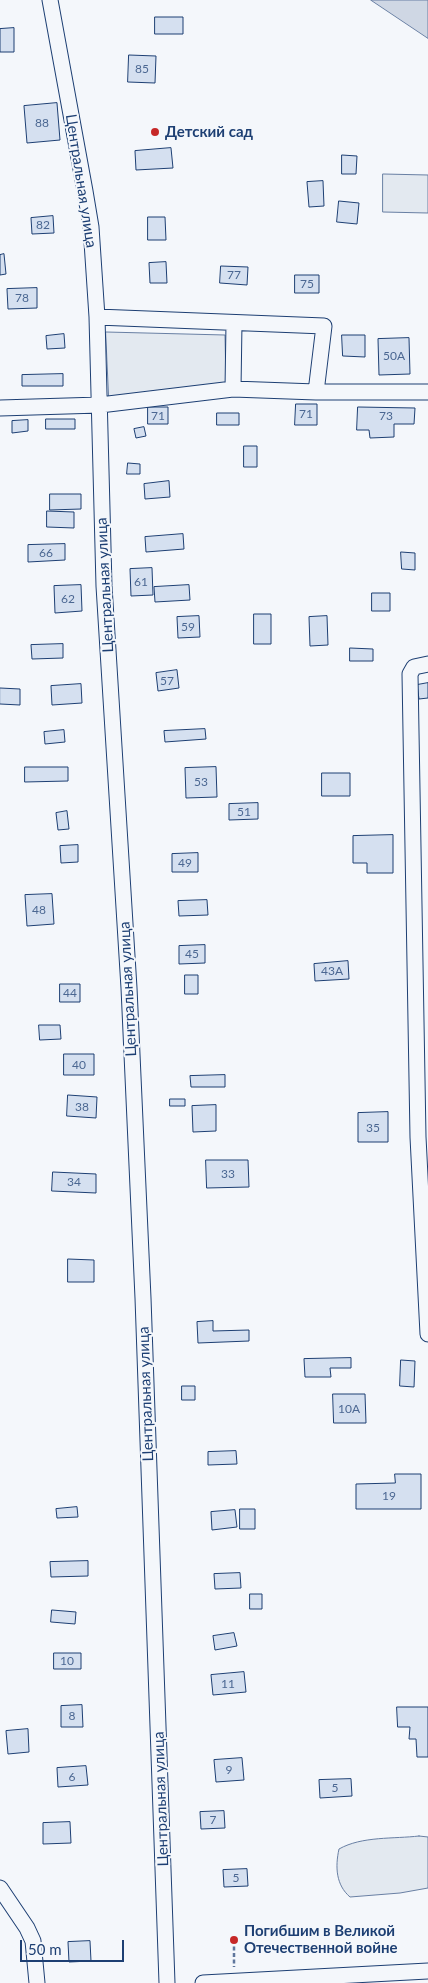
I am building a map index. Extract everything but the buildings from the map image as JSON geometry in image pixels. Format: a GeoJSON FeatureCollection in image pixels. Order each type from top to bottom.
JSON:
{"type":"FeatureCollection","features":[{"type":"Feature","properties":{"kind":"street","name":"Центральная улица"},"geometry":{"type":"LineString","coordinates":[[50,0],[91,227],[97,317],[104,586],[129,988],[142,1278],[167,1983]]}},
{"type":"Feature","properties":{"kind":"street"},"geometry":{"type":"LineString","coordinates":[[97,317],[324,326],[316,392]]}},
{"type":"Feature","properties":{"kind":"street"},"geometry":{"type":"LineString","coordinates":[[233,389],[234,323]]}},
{"type":"Feature","properties":{"kind":"street"},"geometry":{"type":"LineString","coordinates":[[0,408],[100,405],[233,389],[316,392],[428,392]]}},
{"type":"Feature","properties":{"kind":"street"},"geometry":{"type":"LineString","coordinates":[[428,664],[414,667],[410,674],[418,1137],[428,1334]]}},
{"type":"Feature","properties":{"kind":"street"},"geometry":{"type":"LineString","coordinates":[[0,1888],[27,1928],[33,1941],[37,1983]]}},
{"type":"Feature","properties":{"kind":"street"},"geometry":{"type":"LineString","coordinates":[[203,1983],[428,1971]]}},
{"type":"Feature","properties":{"kind":"path"},"geometry":{"type":"LineString","coordinates":[[234,1940],[234,1970]]}},
{"type":"Feature","properties":{"kind":"shaded area"},"geometry":{"type":"Polygon","coordinates":[[[371,0],[428,0],[428,38],[371,0]]]}},
{"type":"Feature","properties":{"kind":"shaded area"},"geometry":{"type":"Polygon","coordinates":[[[383,174],[428,175],[428,213],[383,212],[383,174]]]}},
{"type":"Feature","properties":{"kind":"shaded area"},"geometry":{"type":"Polygon","coordinates":[[[106,332],[225,335],[226,384],[109,397],[106,332]]]}},
{"type":"Feature","properties":{"kind":"shaded area"},"geometry":{"type":"Polygon","coordinates":[[[428,1837],[428,1888],[400,1893],[350,1897],[345,1892],[339,1881],[337,1869],[339,1849],[368,1840],[428,1837]]]}},
{"type":"Feature","properties":{"kind":"place","name":"Детский сад"},"geometry":{"type":"Point","coordinates":[155,132]}},
{"type":"Feature","properties":{"kind":"place","name":"Погибшим в Великой Отечественной войне"},"geometry":{"type":"Point","coordinates":[234,1940]}}]}
